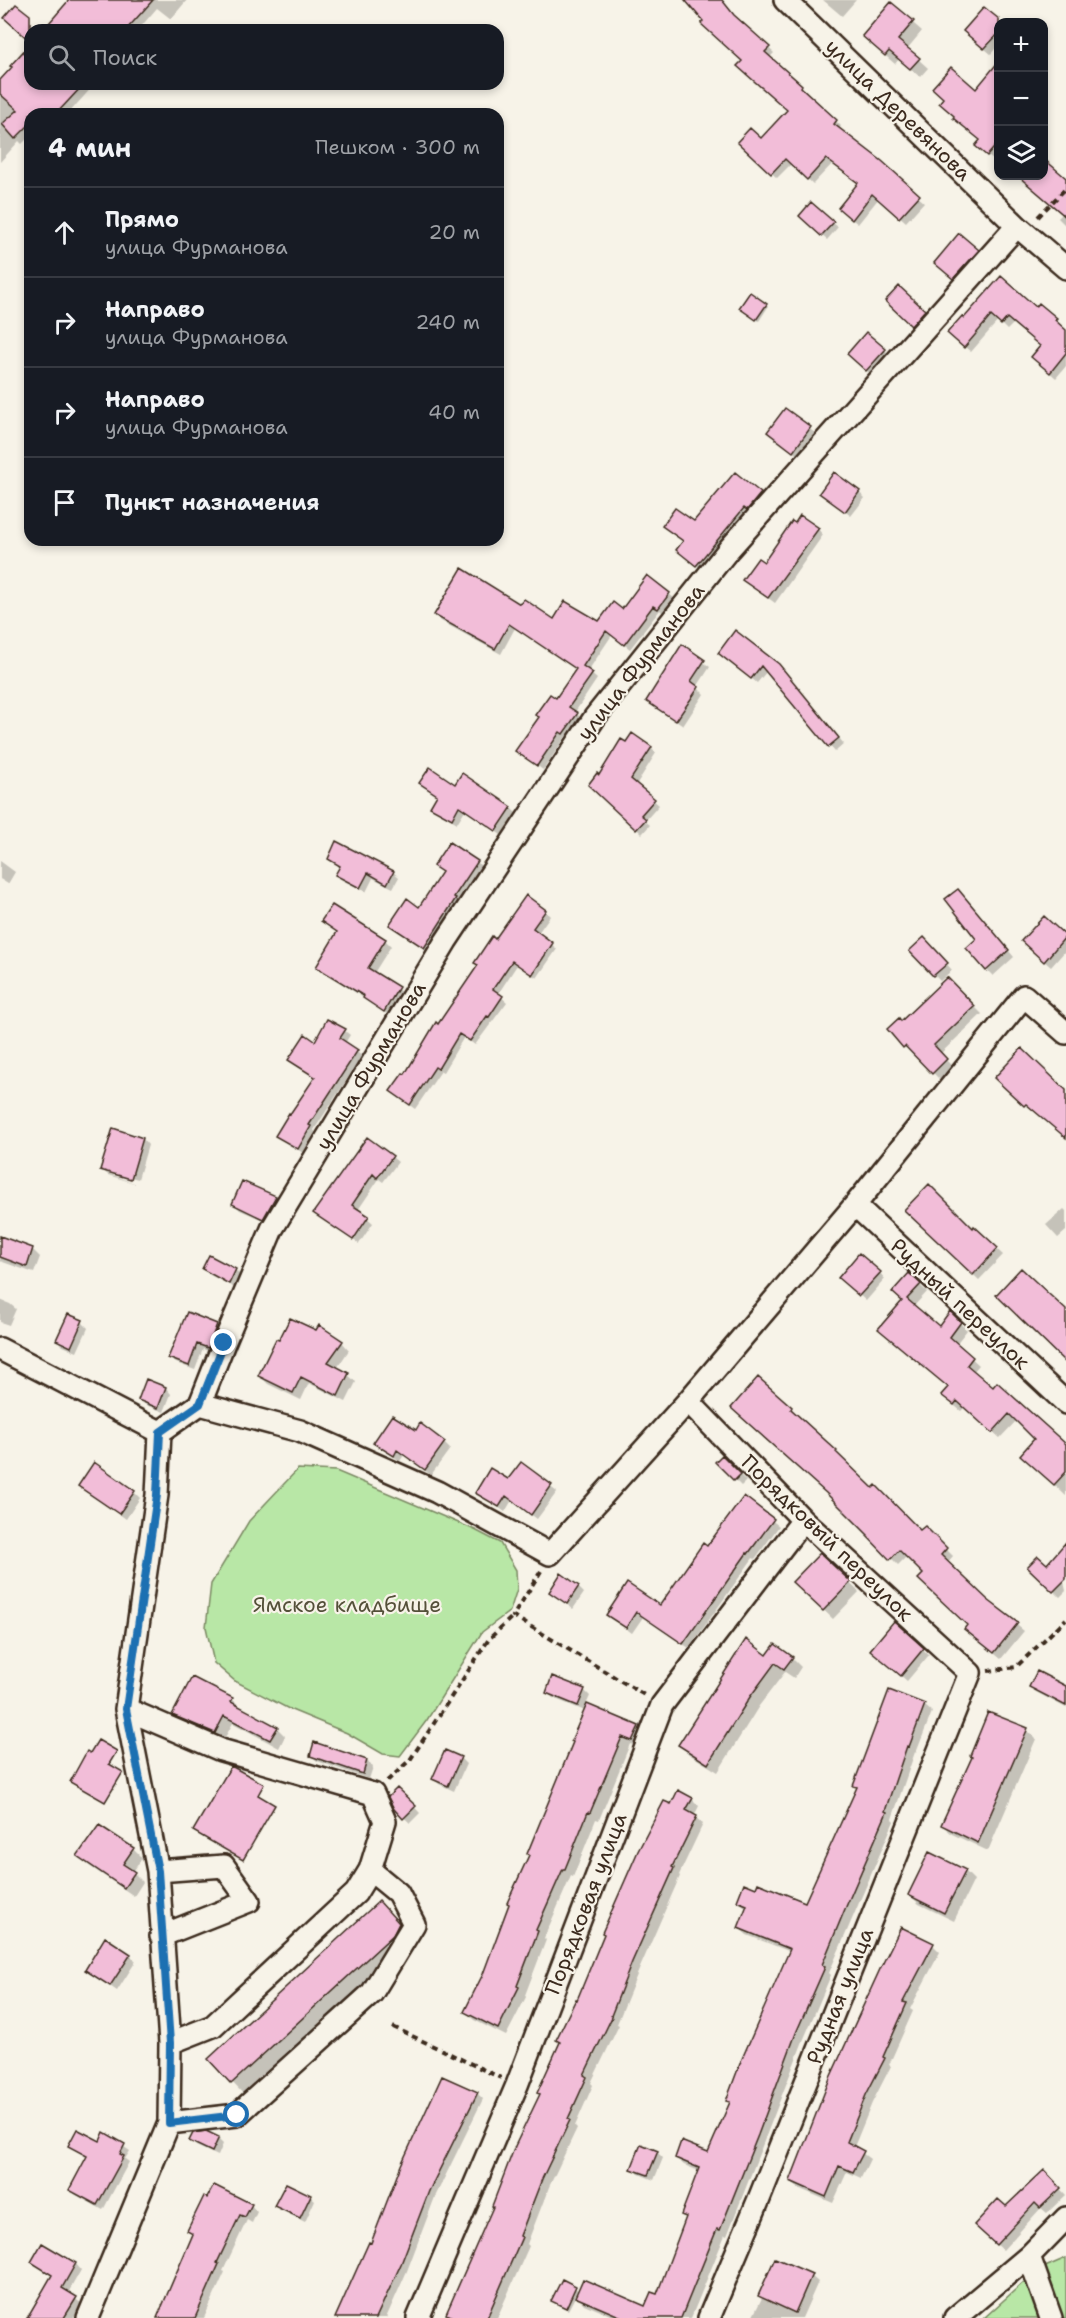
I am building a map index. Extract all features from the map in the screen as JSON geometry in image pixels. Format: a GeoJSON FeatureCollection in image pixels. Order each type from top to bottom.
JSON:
{"type":"FeatureCollection","features":[{"type":"Feature","properties":{"kind":"street","name":"улица Деревянова"},"geometry":{"type":"LineString","coordinates":[[784,0],[1017,225],[1066,268]]}},
{"type":"Feature","properties":{"kind":"street","name":"улица Фурманова"},"geometry":{"type":"LineString","coordinates":[[200,1404],[272,1229],[446,942],[596,717],[729,549],[1017,225]]}},
{"type":"Feature","properties":{"kind":"street"},"geometry":{"type":"LineString","coordinates":[[160,1432],[200,1404],[300,1431],[437,1492],[550,1554],[688,1401],[855,1205],[1024,996],[1066,1034]]}},
{"type":"Feature","properties":{"kind":"street","name":"Рудный переулок"},"geometry":{"type":"LineString","coordinates":[[855,1205],[1066,1403]]}},
{"type":"Feature","properties":{"kind":"street"},"geometry":{"type":"LineString","coordinates":[[0,1349],[160,1432]]}},
{"type":"Feature","properties":{"kind":"street","name":"Порядковый переулок"},"geometry":{"type":"LineString","coordinates":[[688,1401],[803,1520],[970,1672]]}},
{"type":"Feature","properties":{"kind":"street"},"geometry":{"type":"LineString","coordinates":[[88,2318],[169,2123],[170,2043],[158,1871],[126,1709],[157,1495],[160,1432]]}},
{"type":"Feature","properties":{"kind":"street","name":"Порядковая улица"},"geometry":{"type":"LineString","coordinates":[[418,2318],[517,2085],[662,1705],[803,1520]]}},
{"type":"Feature","properties":{"kind":"street","name":"Рудная улица"},"geometry":{"type":"LineString","coordinates":[[709,2318],[970,1672]]}},
{"type":"Feature","properties":{"kind":"street"},"geometry":{"type":"LineString","coordinates":[[126,1709],[221,1750],[373,1794],[385,1821],[370,1870],[356,1893],[213,2026],[170,2043]]}},
{"type":"Feature","properties":{"kind":"street"},"geometry":{"type":"LineString","coordinates":[[158,1871],[224,1866],[249,1901],[161,1936]]}},
{"type":"Feature","properties":{"kind":"street"},"geometry":{"type":"LineString","coordinates":[[169,2123],[237,2115],[372,1993],[414,1924],[398,1893],[370,1870]]}},
{"type":"Feature","properties":{"kind":"street"},"geometry":{"type":"LineString","coordinates":[[955,2318],[1029,2256],[1066,2218]]}},
{"type":"Feature","properties":{"kind":"street"},"geometry":{"type":"LineString","coordinates":[[1029,2256],[1051,2318]]}},
{"type":"Feature","properties":{"kind":"path"},"geometry":{"type":"LineString","coordinates":[[1017,225],[1040,217],[1066,188]]}},
{"type":"Feature","properties":{"kind":"path"},"geometry":{"type":"LineString","coordinates":[[373,1794],[410,1760],[489,1639],[513,1616],[550,1554]]}},
{"type":"Feature","properties":{"kind":"path"},"geometry":{"type":"LineString","coordinates":[[513,1616],[662,1705]]}},
{"type":"Feature","properties":{"kind":"path"},"geometry":{"type":"LineString","coordinates":[[970,1672],[1016,1667],[1066,1619]]}},
{"type":"Feature","properties":{"kind":"path"},"geometry":{"type":"LineString","coordinates":[[393,2027],[517,2085]]}},
{"type":"Feature","properties":{"kind":"green space","name":"Ямское кладбище"},"geometry":{"type":"Polygon","coordinates":[[[298,1469],[336,1471],[475,1530],[500,1543],[516,1570],[517,1589],[510,1611],[482,1632],[427,1720],[400,1756],[383,1754],[347,1733],[289,1709],[235,1681],[214,1663],[206,1627],[211,1584],[249,1521],[298,1469]]]}},
{"type":"Feature","properties":{"kind":"green space"},"geometry":{"type":"Polygon","coordinates":[[[1066,2258],[1066,2318],[984,2318],[1036,2271],[1066,2258]]]}},
{"type":"Feature","properties":{"kind":"building"},"geometry":{"type":"Polygon","coordinates":[[[69,0],[153,0],[131,24],[48,24],[69,0]]]}},
{"type":"Feature","properties":{"kind":"building"},"geometry":{"type":"Polygon","coordinates":[[[685,0],[722,0],[734,15],[770,47],[765,52],[837,120],[834,124],[882,161],[920,195],[899,218],[872,194],[852,220],[838,208],[858,183],[826,159],[807,180],[785,159],[771,174],[737,142],[750,128],[761,138],[787,110],[737,66],[742,61],[701,24],[703,21],[685,0]]]}},
{"type":"Feature","properties":{"kind":"building"},"geometry":{"type":"Polygon","coordinates":[[[891,2],[914,21],[898,40],[920,58],[910,69],[889,51],[885,56],[862,36],[891,2]]]}},
{"type":"Feature","properties":{"kind":"building"},"geometry":{"type":"Polygon","coordinates":[[[16,4],[30,15],[30,24],[24,24],[24,36],[4,18],[16,4]]]}},
{"type":"Feature","properties":{"kind":"building"},"geometry":{"type":"Polygon","coordinates":[[[984,7],[998,18],[994,18],[994,38],[984,49],[963,31],[984,7]]]}},
{"type":"Feature","properties":{"kind":"building"},"geometry":{"type":"Polygon","coordinates":[[[24,51],[24,90],[78,90],[62,108],[24,108],[24,130],[15,139],[2,124],[18,110],[0,94],[0,80],[12,67],[10,66],[24,51]]]}},
{"type":"Feature","properties":{"kind":"building"},"geometry":{"type":"Polygon","coordinates":[[[951,67],[976,89],[994,67],[994,148],[987,156],[975,146],[980,140],[939,103],[943,98],[932,88],[951,67]]]}},
{"type":"Feature","properties":{"kind":"building"},"geometry":{"type":"Polygon","coordinates":[[[1048,162],[1066,178],[1066,217],[1023,180],[1048,180],[1048,162]]]}},
{"type":"Feature","properties":{"kind":"building"},"geometry":{"type":"Polygon","coordinates":[[[811,202],[834,222],[821,236],[799,216],[811,202]]]}},
{"type":"Feature","properties":{"kind":"building"},"geometry":{"type":"Polygon","coordinates":[[[959,233],[979,250],[953,279],[934,263],[959,233]]]}},
{"type":"Feature","properties":{"kind":"building"},"geometry":{"type":"Polygon","coordinates":[[[1001,276],[1036,307],[1039,303],[1057,318],[1055,320],[1066,330],[1066,353],[1050,373],[1031,357],[1040,346],[1007,318],[1001,325],[991,316],[964,348],[947,333],[962,316],[964,318],[1001,276]]]}},
{"type":"Feature","properties":{"kind":"building"},"geometry":{"type":"Polygon","coordinates":[[[899,286],[925,310],[911,326],[885,301],[899,286]]]}},
{"type":"Feature","properties":{"kind":"building"},"geometry":{"type":"Polygon","coordinates":[[[750,292],[767,304],[756,320],[739,308],[750,292]]]}},
{"type":"Feature","properties":{"kind":"building"},"geometry":{"type":"Polygon","coordinates":[[[866,332],[886,349],[866,371],[847,354],[866,332]]]}},
{"type":"Feature","properties":{"kind":"building"},"geometry":{"type":"Polygon","coordinates":[[[785,408],[811,427],[793,452],[767,432],[785,408]]]}},
{"type":"Feature","properties":{"kind":"building"},"geometry":{"type":"Polygon","coordinates":[[[735,472],[761,493],[747,510],[744,508],[696,566],[676,550],[683,541],[662,526],[675,508],[694,521],[735,472]]]}},
{"type":"Feature","properties":{"kind":"building"},"geometry":{"type":"Polygon","coordinates":[[[834,472],[860,491],[845,512],[819,493],[834,472]]]}},
{"type":"Feature","properties":{"kind":"building"},"geometry":{"type":"Polygon","coordinates":[[[800,515],[819,528],[768,598],[742,580],[758,558],[764,562],[792,521],[795,523],[800,515]]]}},
{"type":"Feature","properties":{"kind":"building"},"geometry":{"type":"Polygon","coordinates":[[[462,568],[520,604],[524,599],[554,619],[565,601],[599,621],[613,602],[622,609],[647,575],[670,593],[658,609],[653,606],[624,645],[606,631],[583,666],[593,673],[569,707],[578,713],[563,734],[560,732],[537,766],[515,751],[539,717],[535,715],[550,694],[556,698],[576,669],[509,624],[495,649],[434,615],[462,568]]]}},
{"type":"Feature","properties":{"kind":"building"},"geometry":{"type":"Polygon","coordinates":[[[735,630],[779,664],[839,738],[828,747],[761,666],[751,679],[718,653],[735,630]]]}},
{"type":"Feature","properties":{"kind":"building"},"geometry":{"type":"Polygon","coordinates":[[[682,644],[705,660],[691,681],[699,687],[676,721],[646,701],[682,644]]]}},
{"type":"Feature","properties":{"kind":"building"},"geometry":{"type":"Polygon","coordinates":[[[632,733],[652,747],[631,779],[655,799],[641,815],[646,819],[636,830],[588,785],[597,773],[599,775],[621,739],[626,742],[632,733]]]}},
{"type":"Feature","properties":{"kind":"building"},"geometry":{"type":"Polygon","coordinates":[[[430,767],[455,784],[462,773],[512,807],[496,831],[459,806],[452,819],[430,807],[437,795],[419,783],[430,767]]]}},
{"type":"Feature","properties":{"kind":"building"},"geometry":{"type":"Polygon","coordinates":[[[336,841],[394,871],[387,884],[368,873],[360,888],[335,875],[340,866],[328,859],[336,841]]]}},
{"type":"Feature","properties":{"kind":"building"},"geometry":{"type":"Polygon","coordinates":[[[449,842],[478,861],[424,948],[389,925],[407,898],[419,907],[442,872],[433,866],[449,842]]]}},
{"type":"Feature","properties":{"kind":"building"},"geometry":{"type":"Polygon","coordinates":[[[958,889],[1009,950],[986,971],[966,948],[976,939],[945,899],[958,889]]]}},
{"type":"Feature","properties":{"kind":"building"},"geometry":{"type":"Polygon","coordinates":[[[526,895],[546,910],[533,928],[553,943],[532,975],[512,961],[493,989],[503,996],[489,1017],[487,1016],[470,1041],[459,1034],[438,1069],[435,1067],[410,1105],[390,1091],[403,1073],[405,1074],[436,1022],[438,1024],[478,965],[474,963],[492,936],[495,939],[526,895]]]}},
{"type":"Feature","properties":{"kind":"building"},"geometry":{"type":"Polygon","coordinates":[[[332,905],[386,939],[368,968],[399,987],[384,1012],[363,998],[364,996],[316,967],[337,932],[321,921],[332,905]]]}},
{"type":"Feature","properties":{"kind":"building"},"geometry":{"type":"Polygon","coordinates":[[[1044,916],[1066,936],[1044,962],[1021,941],[1044,916]]]}},
{"type":"Feature","properties":{"kind":"building"},"geometry":{"type":"Polygon","coordinates":[[[924,937],[948,963],[933,976],[909,951],[924,937]]]}},
{"type":"Feature","properties":{"kind":"building"},"geometry":{"type":"Polygon","coordinates":[[[947,977],[975,1006],[934,1045],[947,1059],[932,1074],[905,1046],[903,1048],[887,1029],[899,1018],[901,1021],[947,977]]]}},
{"type":"Feature","properties":{"kind":"building"},"geometry":{"type":"Polygon","coordinates":[[[327,1019],[346,1029],[340,1038],[358,1050],[309,1125],[311,1126],[298,1149],[275,1136],[315,1077],[288,1060],[305,1034],[315,1041],[327,1019]]]}},
{"type":"Feature","properties":{"kind":"building"},"geometry":{"type":"Polygon","coordinates":[[[1022,1048],[1066,1090],[1066,1138],[1026,1104],[1024,1106],[994,1078],[1022,1048]]]}},
{"type":"Feature","properties":{"kind":"building"},"geometry":{"type":"Polygon","coordinates":[[[113,1128],[143,1138],[131,1179],[100,1170],[113,1128]]]}},
{"type":"Feature","properties":{"kind":"building"},"geometry":{"type":"Polygon","coordinates":[[[367,1137],[393,1156],[377,1178],[373,1174],[352,1205],[369,1216],[353,1240],[313,1213],[367,1137]]]}},
{"type":"Feature","properties":{"kind":"building"},"geometry":{"type":"Polygon","coordinates":[[[242,1181],[276,1196],[263,1219],[232,1204],[242,1181]]]}},
{"type":"Feature","properties":{"kind":"building"},"geometry":{"type":"Polygon","coordinates":[[[929,1184],[973,1228],[974,1226],[998,1248],[973,1275],[904,1210],[929,1184]]]}},
{"type":"Feature","properties":{"kind":"building"},"geometry":{"type":"Polygon","coordinates":[[[0,1236],[33,1248],[27,1267],[0,1257],[0,1236]]]}},
{"type":"Feature","properties":{"kind":"building"},"geometry":{"type":"Polygon","coordinates":[[[859,1253],[881,1272],[859,1296],[838,1278],[859,1253]]]}},
{"type":"Feature","properties":{"kind":"building"},"geometry":{"type":"Polygon","coordinates":[[[209,1255],[236,1269],[229,1284],[202,1269],[209,1255]]]}},
{"type":"Feature","properties":{"kind":"building"},"geometry":{"type":"Polygon","coordinates":[[[1021,1268],[1066,1310],[1066,1363],[996,1295],[1021,1268]]]}},
{"type":"Feature","properties":{"kind":"building"},"geometry":{"type":"Polygon","coordinates":[[[909,1273],[921,1284],[907,1299],[939,1326],[950,1311],[961,1322],[950,1337],[973,1357],[967,1365],[993,1387],[997,1382],[1066,1444],[1066,1472],[1054,1485],[1020,1455],[1034,1439],[1009,1414],[992,1433],[957,1401],[954,1405],[941,1395],[948,1387],[878,1329],[902,1301],[892,1292],[909,1273]]]}},
{"type":"Feature","properties":{"kind":"building"},"geometry":{"type":"Polygon","coordinates":[[[187,1312],[217,1324],[208,1348],[197,1344],[189,1366],[168,1358],[187,1312]]]}},
{"type":"Feature","properties":{"kind":"building"},"geometry":{"type":"Polygon","coordinates":[[[68,1314],[83,1320],[71,1347],[56,1340],[68,1314]]]}},
{"type":"Feature","properties":{"kind":"building"},"geometry":{"type":"Polygon","coordinates":[[[290,1318],[316,1330],[319,1325],[343,1341],[328,1362],[349,1373],[338,1396],[301,1377],[293,1393],[258,1376],[276,1339],[279,1340],[290,1318]]]}},
{"type":"Feature","properties":{"kind":"building"},"geometry":{"type":"Polygon","coordinates":[[[758,1377],[792,1407],[791,1409],[873,1488],[876,1485],[920,1530],[925,1526],[947,1548],[941,1555],[988,1600],[1018,1623],[994,1653],[964,1629],[967,1625],[918,1579],[923,1574],[899,1550],[890,1560],[826,1493],[731,1408],[758,1377]]]}},
{"type":"Feature","properties":{"kind":"building"},"geometry":{"type":"Polygon","coordinates":[[[146,1379],[166,1387],[158,1408],[138,1400],[146,1379]]]}},
{"type":"Feature","properties":{"kind":"building"},"geometry":{"type":"Polygon","coordinates":[[[392,1415],[416,1430],[420,1423],[445,1442],[425,1470],[397,1450],[394,1456],[373,1443],[392,1415]]]}},
{"type":"Feature","properties":{"kind":"building"},"geometry":{"type":"Polygon","coordinates":[[[722,1455],[741,1474],[734,1481],[715,1462],[722,1455]]]}},
{"type":"Feature","properties":{"kind":"building"},"geometry":{"type":"Polygon","coordinates":[[[94,1462],[135,1491],[119,1514],[78,1486],[94,1462]]]}},
{"type":"Feature","properties":{"kind":"building"},"geometry":{"type":"Polygon","coordinates":[[[521,1462],[552,1485],[531,1515],[506,1496],[499,1507],[475,1493],[490,1468],[508,1479],[521,1462]]]}},
{"type":"Feature","properties":{"kind":"building"},"geometry":{"type":"Polygon","coordinates":[[[744,1496],[774,1519],[747,1553],[683,1644],[636,1612],[626,1628],[606,1615],[627,1583],[660,1605],[703,1543],[707,1546],[744,1496]]]}},
{"type":"Feature","properties":{"kind":"building"},"geometry":{"type":"Polygon","coordinates":[[[1066,1542],[1066,1579],[1053,1592],[1027,1567],[1038,1556],[1047,1564],[1066,1542]]]}},
{"type":"Feature","properties":{"kind":"building"},"geometry":{"type":"Polygon","coordinates":[[[820,1553],[851,1582],[823,1611],[792,1582],[820,1553]]]}},
{"type":"Feature","properties":{"kind":"building"},"geometry":{"type":"Polygon","coordinates":[[[561,1573],[579,1586],[567,1604],[549,1592],[561,1573]]]}},
{"type":"Feature","properties":{"kind":"building"},"geometry":{"type":"Polygon","coordinates":[[[894,1621],[924,1648],[901,1676],[870,1650],[894,1621]]]}},
{"type":"Feature","properties":{"kind":"building"},"geometry":{"type":"Polygon","coordinates":[[[746,1639],[767,1655],[775,1644],[793,1657],[784,1669],[775,1663],[750,1697],[708,1764],[678,1745],[746,1639]]]}},
{"type":"Feature","properties":{"kind":"building"},"geometry":{"type":"Polygon","coordinates":[[[1037,1671],[1066,1686],[1066,1706],[1029,1687],[1037,1671]]]}},
{"type":"Feature","properties":{"kind":"building"},"geometry":{"type":"Polygon","coordinates":[[[552,1676],[585,1689],[578,1706],[546,1693],[552,1676]]]}},
{"type":"Feature","properties":{"kind":"building"},"geometry":{"type":"Polygon","coordinates":[[[192,1677],[233,1698],[231,1702],[278,1727],[270,1740],[224,1716],[215,1733],[172,1715],[192,1677]]]}},
{"type":"Feature","properties":{"kind":"building"},"geometry":{"type":"Polygon","coordinates":[[[889,1690],[925,1704],[909,1747],[907,1746],[885,1811],[887,1812],[822,1965],[825,1967],[796,2033],[720,2230],[717,2229],[681,2318],[624,2318],[575,2297],[583,2279],[645,2306],[651,2292],[657,2294],[686,2217],[681,2215],[699,2168],[675,2158],[681,2141],[708,2152],[730,2102],[726,2101],[741,2061],[790,1949],[738,1928],[747,1905],[737,1901],[744,1883],[756,1888],[758,1883],[805,1902],[857,1787],[853,1786],[889,1690]]]}},
{"type":"Feature","properties":{"kind":"building"},"geometry":{"type":"Polygon","coordinates":[[[587,1704],[639,1726],[632,1741],[622,1737],[536,1930],[538,1931],[517,1986],[519,1987],[498,2029],[464,2012],[483,1974],[509,1904],[507,1903],[529,1855],[527,1854],[587,1704]]]}},
{"type":"Feature","properties":{"kind":"building"},"geometry":{"type":"Polygon","coordinates":[[[988,1712],[1028,1728],[978,1843],[941,1825],[972,1757],[970,1756],[988,1712]]]}},
{"type":"Feature","properties":{"kind":"building"},"geometry":{"type":"Polygon","coordinates":[[[98,1740],[117,1751],[109,1764],[123,1772],[105,1802],[70,1782],[87,1751],[90,1753],[98,1740]]]}},
{"type":"Feature","properties":{"kind":"building"},"geometry":{"type":"Polygon","coordinates":[[[314,1742],[367,1760],[363,1774],[310,1756],[314,1742]]]}},
{"type":"Feature","properties":{"kind":"building"},"geometry":{"type":"Polygon","coordinates":[[[445,1750],[461,1757],[448,1786],[432,1779],[445,1750]]]}},
{"type":"Feature","properties":{"kind":"building"},"geometry":{"type":"Polygon","coordinates":[[[231,1766],[264,1784],[258,1795],[275,1805],[243,1860],[193,1831],[231,1766]]]}},
{"type":"Feature","properties":{"kind":"building"},"geometry":{"type":"Polygon","coordinates":[[[397,1788],[416,1806],[403,1819],[394,1809],[388,1797],[397,1788]]]}},
{"type":"Feature","properties":{"kind":"building"},"geometry":{"type":"Polygon","coordinates":[[[678,1790],[693,1798],[686,1810],[697,1816],[672,1867],[674,1868],[632,1962],[612,2017],[584,2075],[587,2077],[568,2119],[570,2120],[542,2179],[520,2236],[522,2237],[487,2318],[456,2318],[446,2314],[493,2207],[515,2146],[540,2094],[537,2093],[560,2042],[556,2040],[577,2000],[604,1934],[602,1933],[638,1851],[664,1801],[671,1804],[678,1790]]]}},
{"type":"Feature","properties":{"kind":"building"},"geometry":{"type":"Polygon","coordinates":[[[99,1825],[134,1848],[123,1864],[135,1872],[124,1888],[77,1856],[99,1825]]]}},
{"type":"Feature","properties":{"kind":"building"},"geometry":{"type":"Polygon","coordinates":[[[929,1852],[966,1870],[944,1913],[908,1895],[929,1852]]]}},
{"type":"Feature","properties":{"kind":"building"},"geometry":{"type":"Polygon","coordinates":[[[379,1901],[399,1923],[393,1935],[231,2084],[208,2059],[379,1901]]]}},
{"type":"Feature","properties":{"kind":"building"},"geometry":{"type":"Polygon","coordinates":[[[901,1927],[934,1943],[903,2002],[907,2003],[847,2142],[864,2151],[853,2172],[839,2166],[826,2197],[790,2181],[830,2078],[901,1927]]]}},
{"type":"Feature","properties":{"kind":"building"},"geometry":{"type":"Polygon","coordinates":[[[105,1937],[131,1954],[110,1986],[85,1970],[105,1937]]]}},
{"type":"Feature","properties":{"kind":"building"},"geometry":{"type":"Polygon","coordinates":[[[442,2076],[478,2092],[429,2191],[401,2264],[376,2318],[335,2318],[369,2242],[371,2243],[401,2165],[442,2076]]]}},
{"type":"Feature","properties":{"kind":"building"},"geometry":{"type":"Polygon","coordinates":[[[77,2129],[100,2141],[104,2132],[125,2144],[120,2154],[124,2156],[97,2205],[69,2190],[87,2156],[68,2146],[77,2129]]]}},
{"type":"Feature","properties":{"kind":"building"},"geometry":{"type":"Polygon","coordinates":[[[206,2131],[219,2137],[212,2152],[189,2141],[193,2133],[206,2131]]]}},
{"type":"Feature","properties":{"kind":"building"},"geometry":{"type":"Polygon","coordinates":[[[641,2144],[658,2151],[648,2175],[631,2169],[641,2144]]]}},
{"type":"Feature","properties":{"kind":"building"},"geometry":{"type":"Polygon","coordinates":[[[1044,2170],[1061,2188],[1040,2208],[1035,2203],[996,2245],[974,2225],[998,2199],[1006,2206],[1044,2170]]]}},
{"type":"Feature","properties":{"kind":"building"},"geometry":{"type":"Polygon","coordinates":[[[286,2183],[311,2195],[300,2218],[274,2206],[286,2183]]]}},
{"type":"Feature","properties":{"kind":"building"},"geometry":{"type":"Polygon","coordinates":[[[214,2185],[252,2204],[245,2217],[240,2215],[217,2263],[219,2264],[195,2318],[157,2318],[193,2234],[187,2231],[204,2196],[207,2198],[214,2185]]]}},
{"type":"Feature","properties":{"kind":"building"},"geometry":{"type":"Polygon","coordinates":[[[42,2243],[76,2263],[62,2288],[77,2297],[64,2318],[27,2318],[52,2275],[31,2262],[42,2243]]]}},
{"type":"Feature","properties":{"kind":"building"},"geometry":{"type":"Polygon","coordinates":[[[775,2258],[812,2274],[795,2313],[758,2296],[775,2258]]]}},
{"type":"Feature","properties":{"kind":"building"},"geometry":{"type":"Polygon","coordinates":[[[562,2279],[576,2286],[566,2308],[551,2301],[562,2279]]]}},
{"type":"Feature","properties":{"kind":"route"},"geometry":{"type":"LineString","coordinates":[[224,1343],[200,1404],[160,1432],[157,1495],[126,1709],[158,1871],[170,2043],[169,2123],[237,2115]]}}]}
